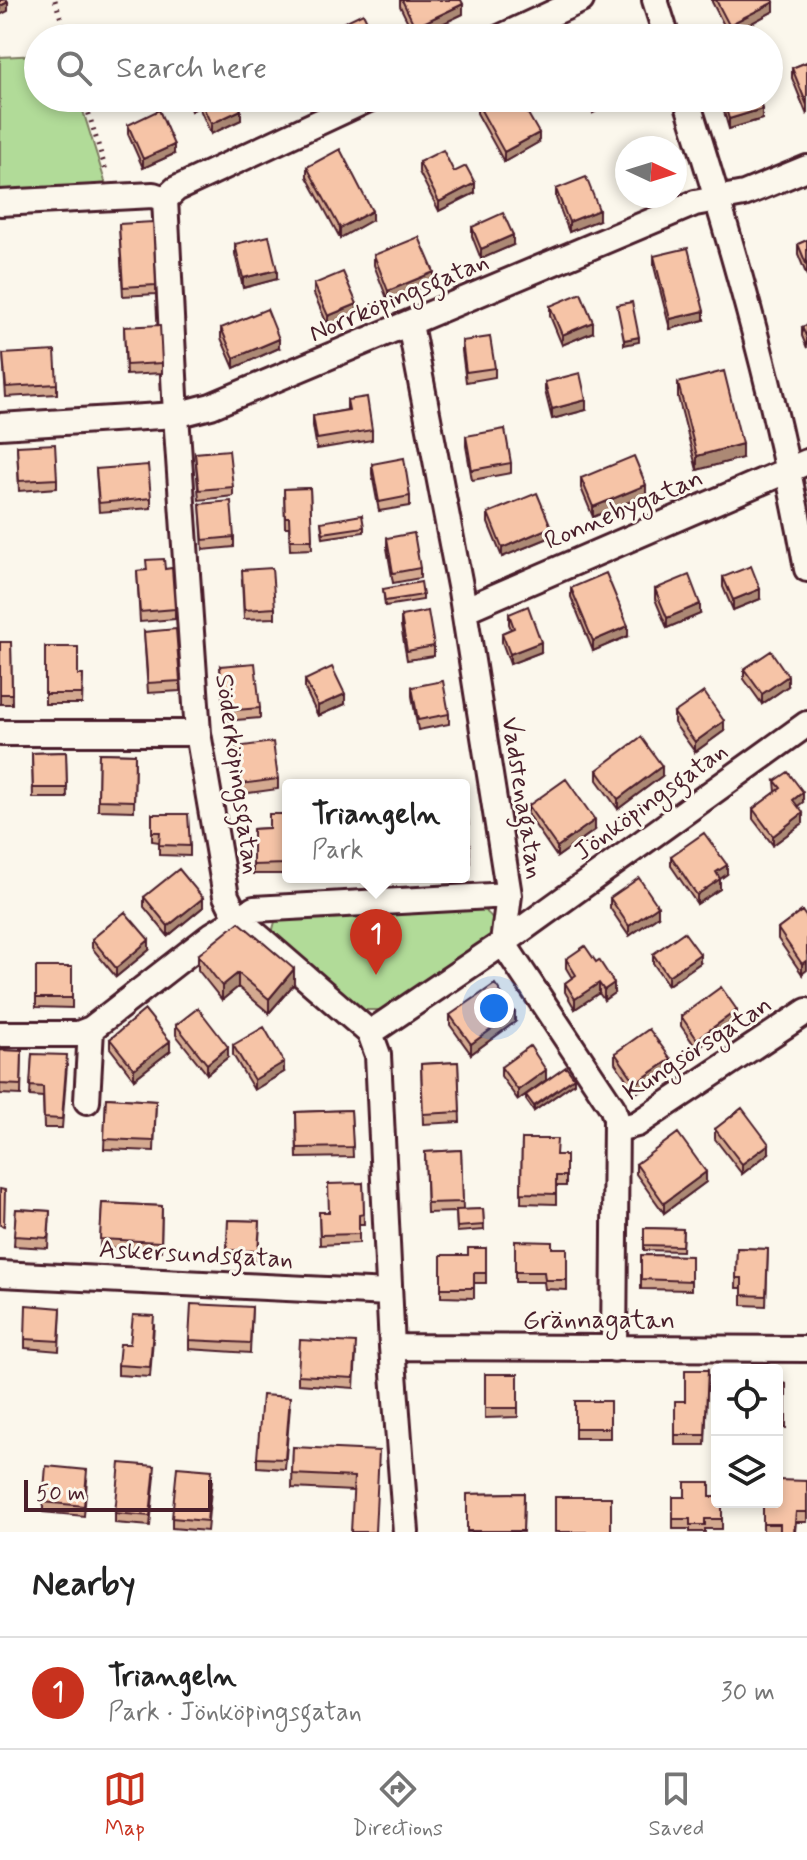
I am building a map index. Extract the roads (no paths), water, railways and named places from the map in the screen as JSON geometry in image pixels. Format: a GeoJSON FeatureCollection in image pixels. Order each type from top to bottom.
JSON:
{"type":"FeatureCollection","features":[{"type":"Feature","properties":{"kind":"street"},"geometry":{"type":"LineString","coordinates":[[529,24],[581,0]]}},
{"type":"Feature","properties":{"kind":"street"},"geometry":{"type":"LineString","coordinates":[[655,0],[663,24]]}},
{"type":"Feature","properties":{"kind":"street"},"geometry":{"type":"LineString","coordinates":[[0,203],[153,195],[165,199],[176,189],[341,112]]}},
{"type":"Feature","properties":{"kind":"street"},"geometry":{"type":"LineString","coordinates":[[690,112],[798,466],[807,569]]}},
{"type":"Feature","properties":{"kind":"street","name":"Norrköpingsgatan"},"geometry":{"type":"LineString","coordinates":[[0,426],[176,415],[211,406],[695,203],[744,194],[807,168]]}},
{"type":"Feature","properties":{"kind":"street","name":"Söderköpingsgatan"},"geometry":{"type":"LineString","coordinates":[[165,199],[198,733],[226,896],[237,918],[370,1033]]}},
{"type":"Feature","properties":{"kind":"street","name":"Vadstenagatan"},"geometry":{"type":"LineString","coordinates":[[410,324],[464,610],[509,895],[503,943]]}},
{"type":"Feature","properties":{"kind":"street","name":"Ronnebygatan"},"geometry":{"type":"LineString","coordinates":[[464,610],[798,466]]}},
{"type":"Feature","properties":{"kind":"street","name":"Jönköpingsgatan"},"geometry":{"type":"LineString","coordinates":[[370,1033],[503,943],[807,724]]}},
{"type":"Feature","properties":{"kind":"street"},"geometry":{"type":"LineString","coordinates":[[0,733],[198,733]]}},
{"type":"Feature","properties":{"kind":"street"},"geometry":{"type":"LineString","coordinates":[[0,1034],[78,1034],[91,1029],[237,918],[264,906],[509,895]]}},
{"type":"Feature","properties":{"kind":"street"},"geometry":{"type":"LineString","coordinates":[[503,943],[612,1107],[618,1129],[614,1349]]}},
{"type":"Feature","properties":{"kind":"street","name":"Kungsörsgatan"},"geometry":{"type":"LineString","coordinates":[[618,1129],[637,1124],[807,1011]]}},
{"type":"Feature","properties":{"kind":"street"},"geometry":{"type":"LineString","coordinates":[[87,1101],[91,1029]]}},
{"type":"Feature","properties":{"kind":"street"},"geometry":{"type":"LineString","coordinates":[[370,1033],[378,1055],[392,1347],[406,1532]]}},
{"type":"Feature","properties":{"kind":"street","name":"Askersundsgatan"},"geometry":{"type":"LineString","coordinates":[[0,1274],[389,1293]]}},
{"type":"Feature","properties":{"kind":"street","name":"Grännagatan"},"geometry":{"type":"LineString","coordinates":[[392,1347],[807,1349]]}},
{"type":"Feature","properties":{"kind":"place","name":"Triangeln"},"geometry":{"type":"Point","coordinates":[376,975]}}]}
